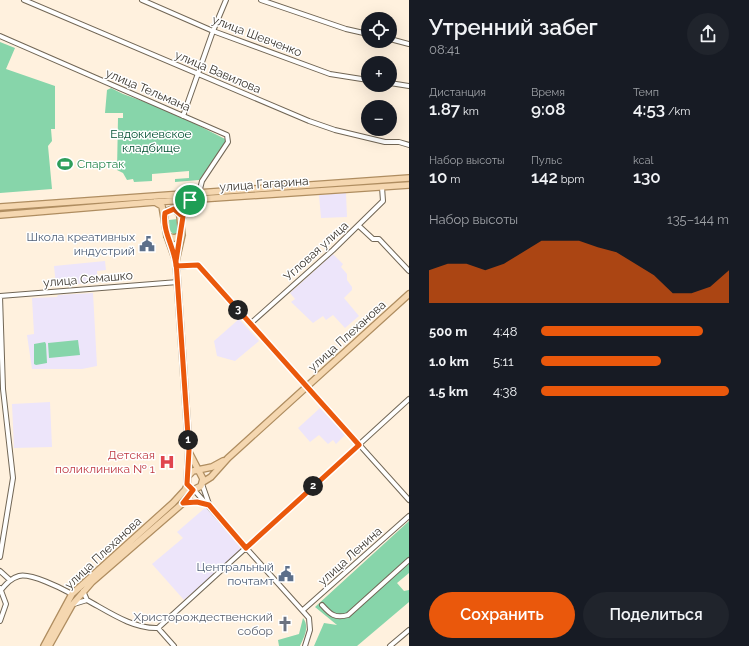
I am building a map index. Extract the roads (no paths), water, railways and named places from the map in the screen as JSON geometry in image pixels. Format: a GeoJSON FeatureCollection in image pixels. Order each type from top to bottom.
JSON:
{"type":"FeatureCollection","features":[{"type":"Feature","properties":{"kind":"main road","name":"улица Гагарина"},"geometry":{"type":"LineString","coordinates":[[0,207],[409,178]]}},
{"type":"Feature","properties":{"kind":"main road","name":"улица Гагарина"},"geometry":{"type":"LineString","coordinates":[[0,215],[180,200],[409,185]]}},
{"type":"Feature","properties":{"kind":"main road"},"geometry":{"type":"LineString","coordinates":[[182,227],[184,210],[190,200],[199,193]]}},
{"type":"Feature","properties":{"kind":"main road"},"geometry":{"type":"LineString","coordinates":[[171,194],[180,200],[182,227],[182,235],[176,264]]}},
{"type":"Feature","properties":{"kind":"main road"},"geometry":{"type":"LineString","coordinates":[[155,202],[162,206],[167,236],[176,264],[189,450],[187,484],[194,490],[203,483],[202,476],[198,471],[189,450]]}},
{"type":"Feature","properties":{"kind":"main road"},"geometry":{"type":"LineString","coordinates":[[164,218],[165,213],[174,209],[181,215]]}},
{"type":"Feature","properties":{"kind":"main road"},"geometry":{"type":"LineString","coordinates":[[167,236],[174,238],[182,235]]}},
{"type":"Feature","properties":{"kind":"main road","name":"улица Плеханова"},"geometry":{"type":"LineString","coordinates":[[203,483],[228,458],[409,294]]}},
{"type":"Feature","properties":{"kind":"main road","name":"улица Плеханова"},"geometry":{"type":"LineString","coordinates":[[198,471],[212,467],[228,458]]}},
{"type":"Feature","properties":{"kind":"main road"},"geometry":{"type":"LineString","coordinates":[[188,467],[198,471]]}},
{"type":"Feature","properties":{"kind":"main road"},"geometry":{"type":"LineString","coordinates":[[188,476],[192,472],[198,471]]}},
{"type":"Feature","properties":{"kind":"main road","name":"улица Плеханова"},"geometry":{"type":"LineString","coordinates":[[44,646],[72,594],[177,500],[185,490],[187,484]]}},
{"type":"Feature","properties":{"kind":"main road","name":"улица Плеханова"},"geometry":{"type":"LineString","coordinates":[[49,646],[72,605],[83,591],[183,503],[194,490]]}},
{"type":"Feature","properties":{"kind":"street","name":"улица Вавилова"},"geometry":{"type":"LineString","coordinates":[[24,0],[309,121],[335,130],[385,142],[399,142],[409,145]]}},
{"type":"Feature","properties":{"kind":"street","name":"улица Шевченко"},"geometry":{"type":"LineString","coordinates":[[142,0],[213,31],[330,74],[361,79]]}},
{"type":"Feature","properties":{"kind":"street"},"geometry":{"type":"LineString","coordinates":[[183,116],[213,31],[226,0]]}},
{"type":"Feature","properties":{"kind":"street"},"geometry":{"type":"LineString","coordinates":[[261,0],[346,29],[361,32]]}},
{"type":"Feature","properties":{"kind":"street","name":"улица Тельмана"},"geometry":{"type":"LineString","coordinates":[[0,36],[228,135],[228,142],[202,181],[199,193]]}},
{"type":"Feature","properties":{"kind":"street"},"geometry":{"type":"LineString","coordinates":[[397,41],[409,44]]}},
{"type":"Feature","properties":{"kind":"street"},"geometry":{"type":"LineString","coordinates":[[397,84],[409,86]]}},
{"type":"Feature","properties":{"kind":"street","name":"Угловая улица"},"geometry":{"type":"LineString","coordinates":[[250,324],[359,226],[383,201],[382,187]]}},
{"type":"Feature","properties":{"kind":"street"},"geometry":{"type":"LineString","coordinates":[[359,226],[373,239],[379,239],[409,270]]}},
{"type":"Feature","properties":{"kind":"street"},"geometry":{"type":"LineString","coordinates":[[176,264],[198,265],[409,500]]}},
{"type":"Feature","properties":{"kind":"street","name":"улица Семашко"},"geometry":{"type":"LineString","coordinates":[[0,296],[178,282]]}},
{"type":"Feature","properties":{"kind":"street"},"geometry":{"type":"LineString","coordinates":[[0,296],[3,389],[12,478],[0,557]]}},
{"type":"Feature","properties":{"kind":"street"},"geometry":{"type":"LineString","coordinates":[[83,591],[87,600],[135,625],[148,628],[158,628],[409,399]]}},
{"type":"Feature","properties":{"kind":"street"},"geometry":{"type":"LineString","coordinates":[[203,483],[207,504]]}},
{"type":"Feature","properties":{"kind":"street"},"geometry":{"type":"LineString","coordinates":[[194,490],[309,618],[310,630],[305,646]]}},
{"type":"Feature","properties":{"kind":"street"},"geometry":{"type":"LineString","coordinates":[[183,503],[189,501],[207,504]]}},
{"type":"Feature","properties":{"kind":"street","name":"улица Ленина"},"geometry":{"type":"LineString","coordinates":[[303,610],[409,516]]}},
{"type":"Feature","properties":{"kind":"street"},"geometry":{"type":"LineString","coordinates":[[322,605],[332,615],[340,617],[348,615],[409,560]]}},
{"type":"Feature","properties":{"kind":"street"},"geometry":{"type":"LineString","coordinates":[[0,571],[10,580]]}},
{"type":"Feature","properties":{"kind":"street"},"geometry":{"type":"LineString","coordinates":[[0,620],[6,604],[0,589],[10,580],[18,576],[27,575],[72,594]]}},
{"type":"Feature","properties":{"kind":"street"},"geometry":{"type":"LineString","coordinates":[[72,605],[87,600]]}},
{"type":"Feature","properties":{"kind":"street"},"geometry":{"type":"LineString","coordinates":[[158,628],[174,646]]}},
{"type":"Feature","properties":{"kind":"street"},"geometry":{"type":"LineString","coordinates":[[390,646],[409,630]]}},
{"type":"Feature","properties":{"kind":"place","name":"Спартак"},"geometry":{"type":"Point","coordinates":[65,164]}},
{"type":"Feature","properties":{"kind":"place","name":"Школа креативных индустрий"},"geometry":{"type":"Point","coordinates":[147,244]}},
{"type":"Feature","properties":{"kind":"place","name":"Детская поликлиника № 1"},"geometry":{"type":"Point","coordinates":[167,462]}},
{"type":"Feature","properties":{"kind":"place","name":"Центральный почтамт"},"geometry":{"type":"Point","coordinates":[286,574]}},
{"type":"Feature","properties":{"kind":"place","name":"Христорождественский собор"},"geometry":{"type":"Point","coordinates":[285,624]}},
{"type":"Feature","properties":{"kind":"park label","name":"Евдокиевское кладбище"},"geometry":{"type":"Point","coordinates":[151,141]}}]}
